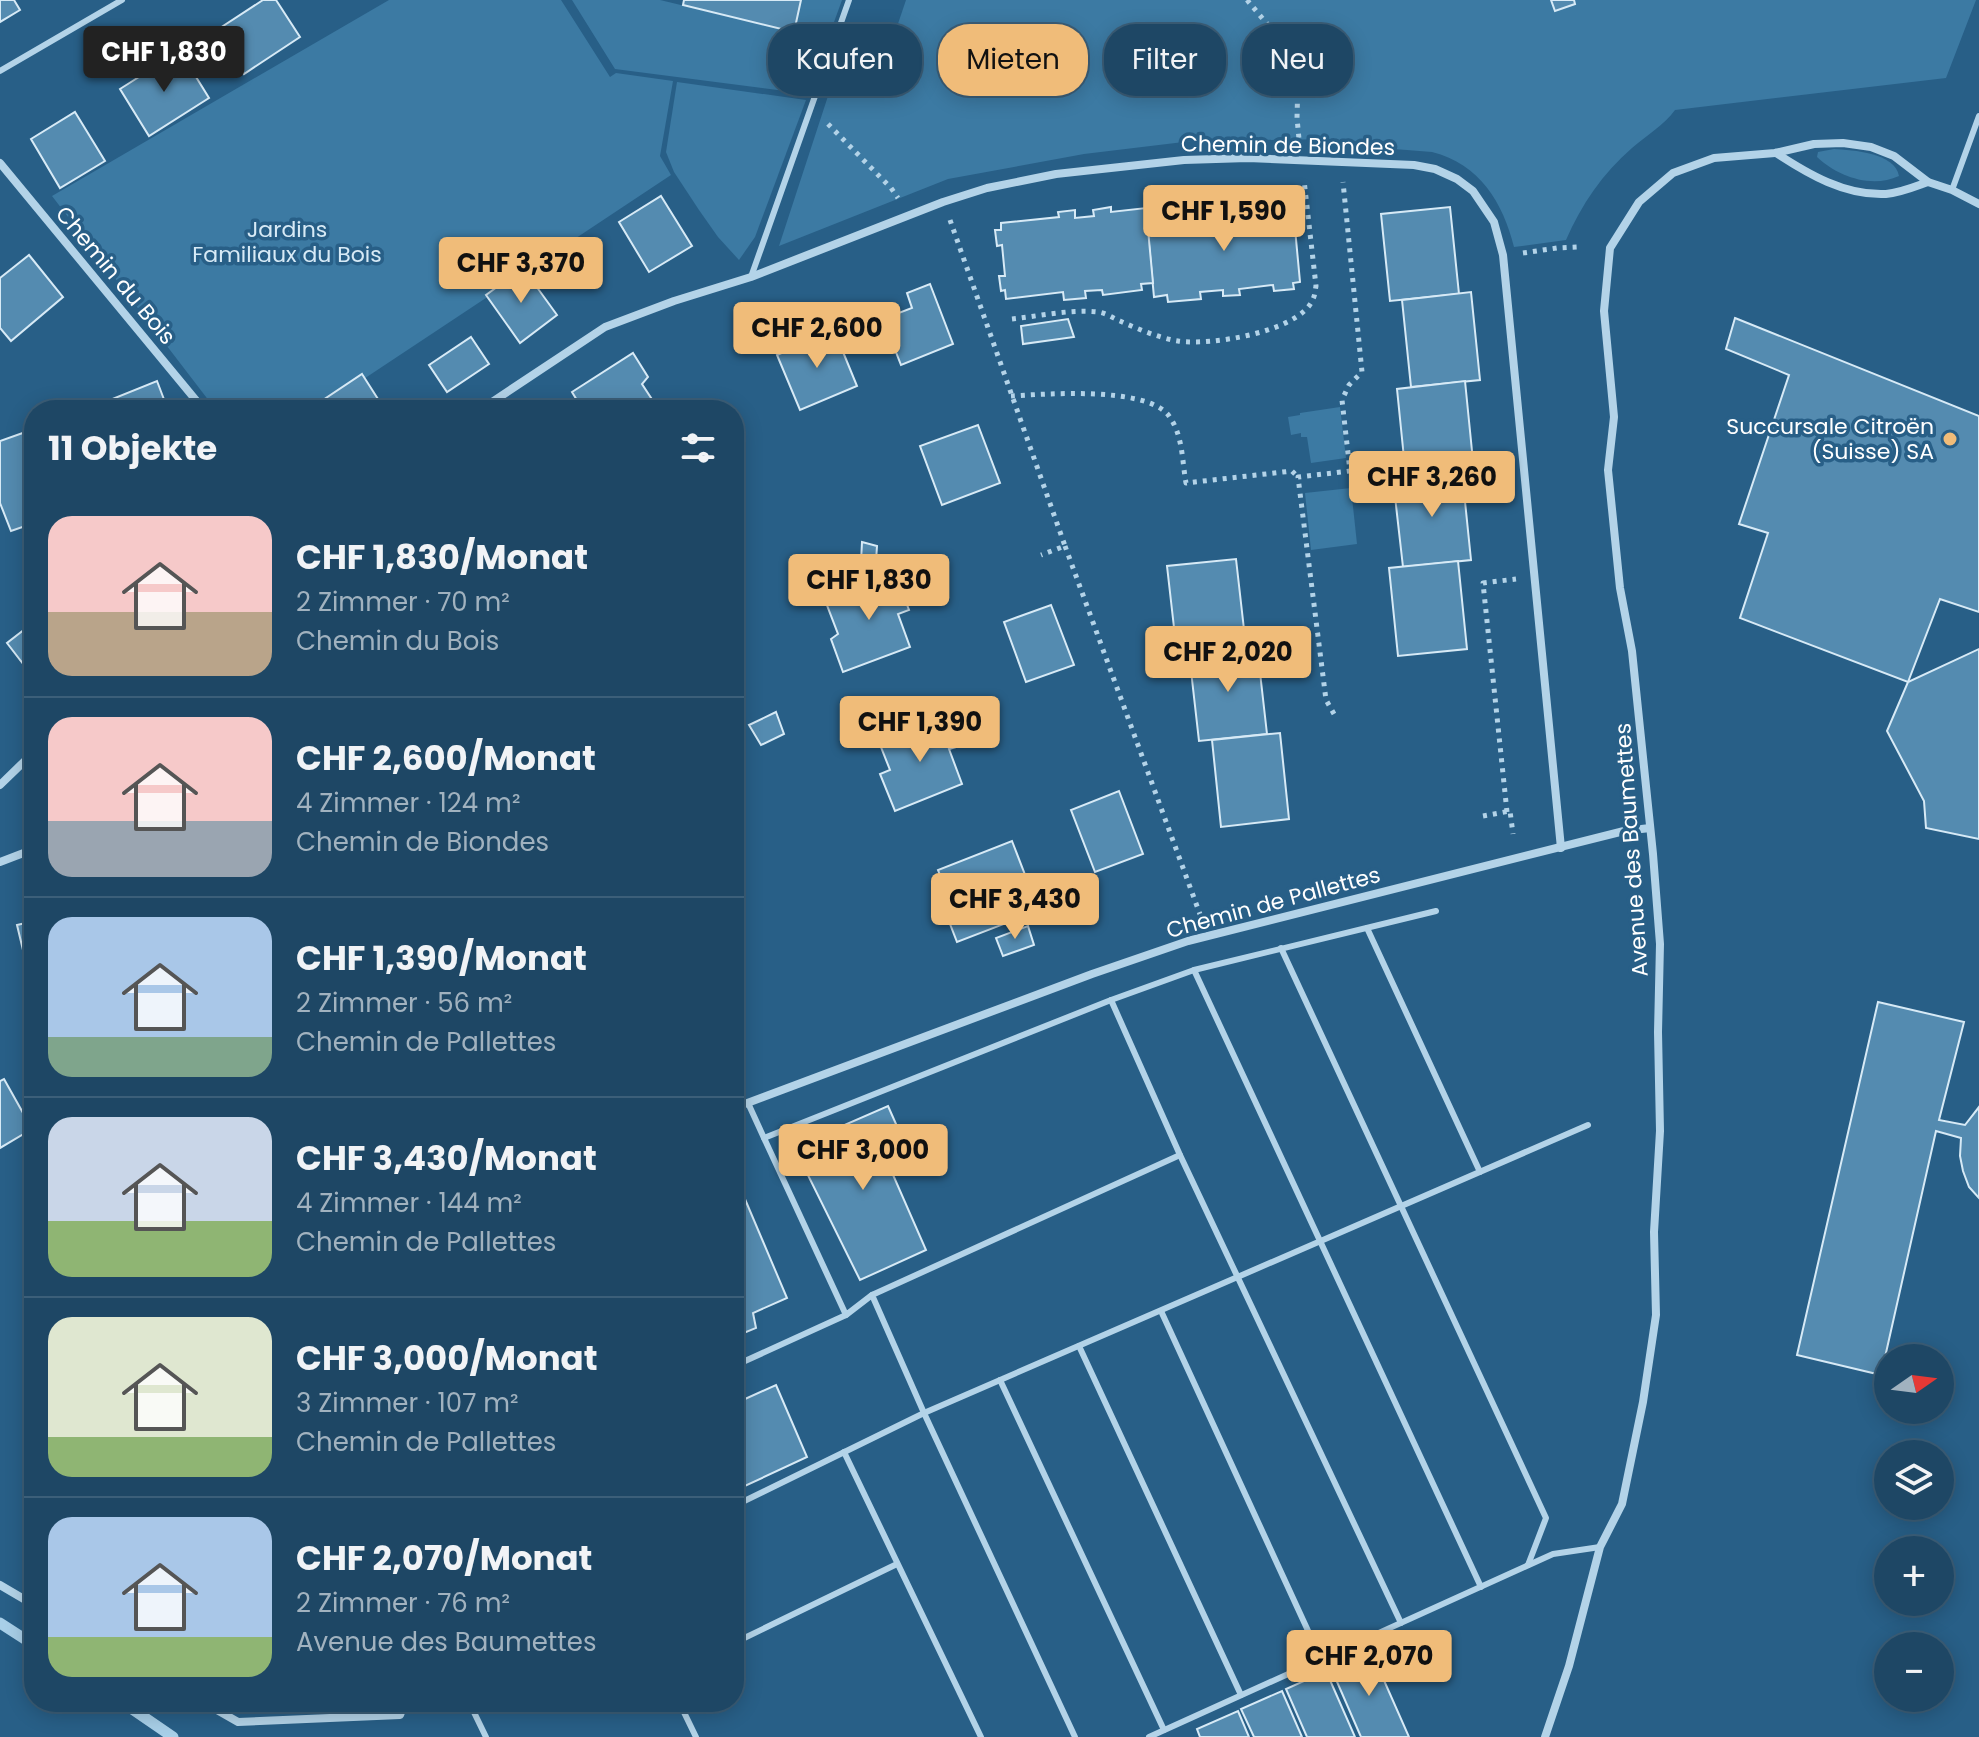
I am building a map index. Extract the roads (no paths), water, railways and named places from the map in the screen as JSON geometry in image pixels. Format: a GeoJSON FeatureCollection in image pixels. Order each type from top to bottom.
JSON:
{"type":"FeatureCollection","features":[{"type":"Feature","properties":{"kind":"street","name":"Avenue des Baumettes"},"geometry":{"type":"LineString","coordinates":[[1545,1737],[1569,1666],[1600,1547],[1622,1504],[1643,1402],[1656,1315],[1654,1232],[1660,1131],[1660,944],[1632,651],[1620,588],[1608,470],[1614,417],[1604,311],[1610,248],[1639,202],[1673,173],[1714,158],[1775,153],[1814,144],[1843,143],[1871,147],[1894,156],[1928,182],[1979,204]]}},
{"type":"Feature","properties":{"kind":"street"},"geometry":{"type":"LineString","coordinates":[[1775,153],[1810,175],[1840,187],[1868,193],[1888,194],[1928,182]]}},
{"type":"Feature","properties":{"kind":"street","name":"Chemin de Biondes"},"geometry":{"type":"LineString","coordinates":[[495,400],[605,327],[751,277],[943,202],[987,188],[1056,174],[1184,160],[1301,159],[1414,165],[1435,169],[1473,191],[1494,222],[1503,255],[1561,848]]}},
{"type":"Feature","properties":{"kind":"street","name":"Chemin du Bois"},"geometry":{"type":"LineString","coordinates":[[0,163],[196,400]]}},
{"type":"Feature","properties":{"kind":"street"},"geometry":{"type":"LineString","coordinates":[[1,782],[24,761]]}},
{"type":"Feature","properties":{"kind":"street","name":"Chemin de Pallettes"},"geometry":{"type":"LineString","coordinates":[[744,1104],[1092,974],[1207,935],[1624,831],[1650,828]]}},
{"type":"Feature","properties":{"kind":"street"},"geometry":{"type":"LineString","coordinates":[[0,862],[24,853]]}},
{"type":"Feature","properties":{"kind":"street"},"geometry":{"type":"LineString","coordinates":[[0,1585],[24,1599]]}},
{"type":"Feature","properties":{"kind":"street"},"geometry":{"type":"LineString","coordinates":[[220,1712],[238,1722],[400,1715],[401,1712]]}},
{"type":"Feature","properties":{"kind":"lane"},"geometry":{"type":"LineString","coordinates":[[0,71],[122,0]]}},
{"type":"Feature","properties":{"kind":"lane"},"geometry":{"type":"LineString","coordinates":[[751,277],[849,0]]}},
{"type":"Feature","properties":{"kind":"lane"},"geometry":{"type":"LineString","coordinates":[[1952,190],[1979,116]]}},
{"type":"Feature","properties":{"kind":"lane"},"geometry":{"type":"LineString","coordinates":[[764,1138],[1194,970],[1436,911]]}},
{"type":"Feature","properties":{"kind":"lane"},"geometry":{"type":"LineString","coordinates":[[1367,928],[1480,1172]]}},
{"type":"Feature","properties":{"kind":"lane"},"geometry":{"type":"LineString","coordinates":[[1281,948],[1546,1518],[1528,1565]]}},
{"type":"Feature","properties":{"kind":"lane"},"geometry":{"type":"LineString","coordinates":[[1194,970],[1481,1587]]}},
{"type":"Feature","properties":{"kind":"lane"},"geometry":{"type":"LineString","coordinates":[[1111,1000],[1180,1155],[1401,1623]]}},
{"type":"Feature","properties":{"kind":"lane"},"geometry":{"type":"LineString","coordinates":[[748,1103],[846,1315]]}},
{"type":"Feature","properties":{"kind":"lane"},"geometry":{"type":"LineString","coordinates":[[744,1501],[924,1413],[1588,1125]]}},
{"type":"Feature","properties":{"kind":"lane"},"geometry":{"type":"LineString","coordinates":[[744,1361],[846,1315],[872,1295],[1180,1155]]}},
{"type":"Feature","properties":{"kind":"lane"},"geometry":{"type":"LineString","coordinates":[[872,1295],[1075,1737]]}},
{"type":"Feature","properties":{"kind":"lane"},"geometry":{"type":"LineString","coordinates":[[1161,1311],[1321,1659]]}},
{"type":"Feature","properties":{"kind":"lane"},"geometry":{"type":"LineString","coordinates":[[1079,1346],[1241,1695]]}},
{"type":"Feature","properties":{"kind":"lane"},"geometry":{"type":"LineString","coordinates":[[1000,1380],[1164,1730]]}},
{"type":"Feature","properties":{"kind":"lane"},"geometry":{"type":"LineString","coordinates":[[844,1452],[981,1737]]}},
{"type":"Feature","properties":{"kind":"lane"},"geometry":{"type":"LineString","coordinates":[[1149,1737],[1553,1554],[1600,1547]]}},
{"type":"Feature","properties":{"kind":"lane"},"geometry":{"type":"LineString","coordinates":[[744,1638],[897,1564]]}},
{"type":"Feature","properties":{"kind":"lane"},"geometry":{"type":"LineString","coordinates":[[474,1712],[486,1737]]}},
{"type":"Feature","properties":{"kind":"lane"},"geometry":{"type":"LineString","coordinates":[[684,1712],[696,1737]]}},
{"type":"Feature","properties":{"kind":"waterway"},"geometry":{"type":"LineString","coordinates":[[0,1623],[24,1639]]}},
{"type":"Feature","properties":{"kind":"waterway"},"geometry":{"type":"LineString","coordinates":[[137,1712],[173,1737]]}},
{"type":"Feature","properties":{"kind":"place","name":"Succursale Citroën (Suisse) SA"},"geometry":{"type":"Point","coordinates":[1950,439]}},
{"type":"Feature","properties":{"kind":"park label","name":"Jardins Familiaux du Bois"},"geometry":{"type":"Point","coordinates":[287,242]}}]}
